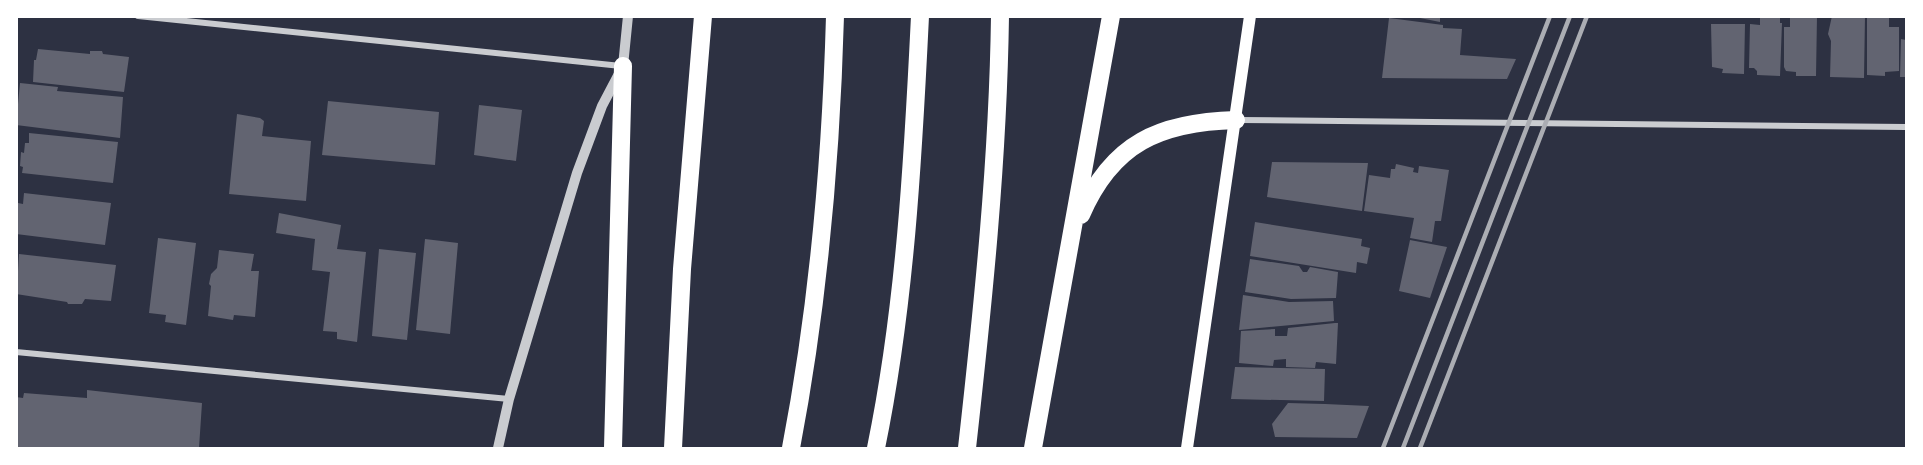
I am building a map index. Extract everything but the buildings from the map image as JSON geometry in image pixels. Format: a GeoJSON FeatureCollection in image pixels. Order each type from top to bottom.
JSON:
{"type":"FeatureCollection","features":[{"type":"Feature","properties":{"kind":"highway"},"geometry":{"type":"LineString","coordinates":[[673,448],[682,269],[703,16]]}},
{"type":"Feature","properties":{"kind":"highway"},"geometry":{"type":"LineString","coordinates":[[791,448],[813,309],[824,207],[831,118],[835,16]]}},
{"type":"Feature","properties":{"kind":"highway"},"geometry":{"type":"LineString","coordinates":[[876,448],[888,380],[902,266],[920,16]]}},
{"type":"Feature","properties":{"kind":"highway"},"geometry":{"type":"LineString","coordinates":[[967,448],[987,267],[996,154],[1000,16]]}},
{"type":"Feature","properties":{"kind":"highway"},"geometry":{"type":"LineString","coordinates":[[1033,448],[1111,16]]}},
{"type":"Feature","properties":{"kind":"highway"},"geometry":{"type":"LineString","coordinates":[[613,448],[623,66]]}},
{"type":"Feature","properties":{"kind":"highway"},"geometry":{"type":"LineString","coordinates":[[1070,245],[1082,213],[1103,175],[1131,148],[1162,130],[1202,121],[1236,120]]}},
{"type":"Feature","properties":{"kind":"main road"},"geometry":{"type":"LineString","coordinates":[[1187,448],[1250,16]]}},
{"type":"Feature","properties":{"kind":"street"},"geometry":{"type":"LineString","coordinates":[[138,16],[623,66]]}},
{"type":"Feature","properties":{"kind":"street"},"geometry":{"type":"LineString","coordinates":[[498,448],[509,399],[580,164],[602,106],[623,66],[628,16]]}},
{"type":"Feature","properties":{"kind":"street"},"geometry":{"type":"LineString","coordinates":[[1236,120],[1906,127]]}},
{"type":"Feature","properties":{"kind":"street"},"geometry":{"type":"LineString","coordinates":[[16,352],[509,399]]}},
{"type":"Feature","properties":{"kind":"railway"},"geometry":{"type":"LineString","coordinates":[[1383,448],[1550,16]]}},
{"type":"Feature","properties":{"kind":"railway"},"geometry":{"type":"LineString","coordinates":[[1403,448],[1570,16]]}},
{"type":"Feature","properties":{"kind":"railway"},"geometry":{"type":"LineString","coordinates":[[1420,448],[1587,16]]}}]}
